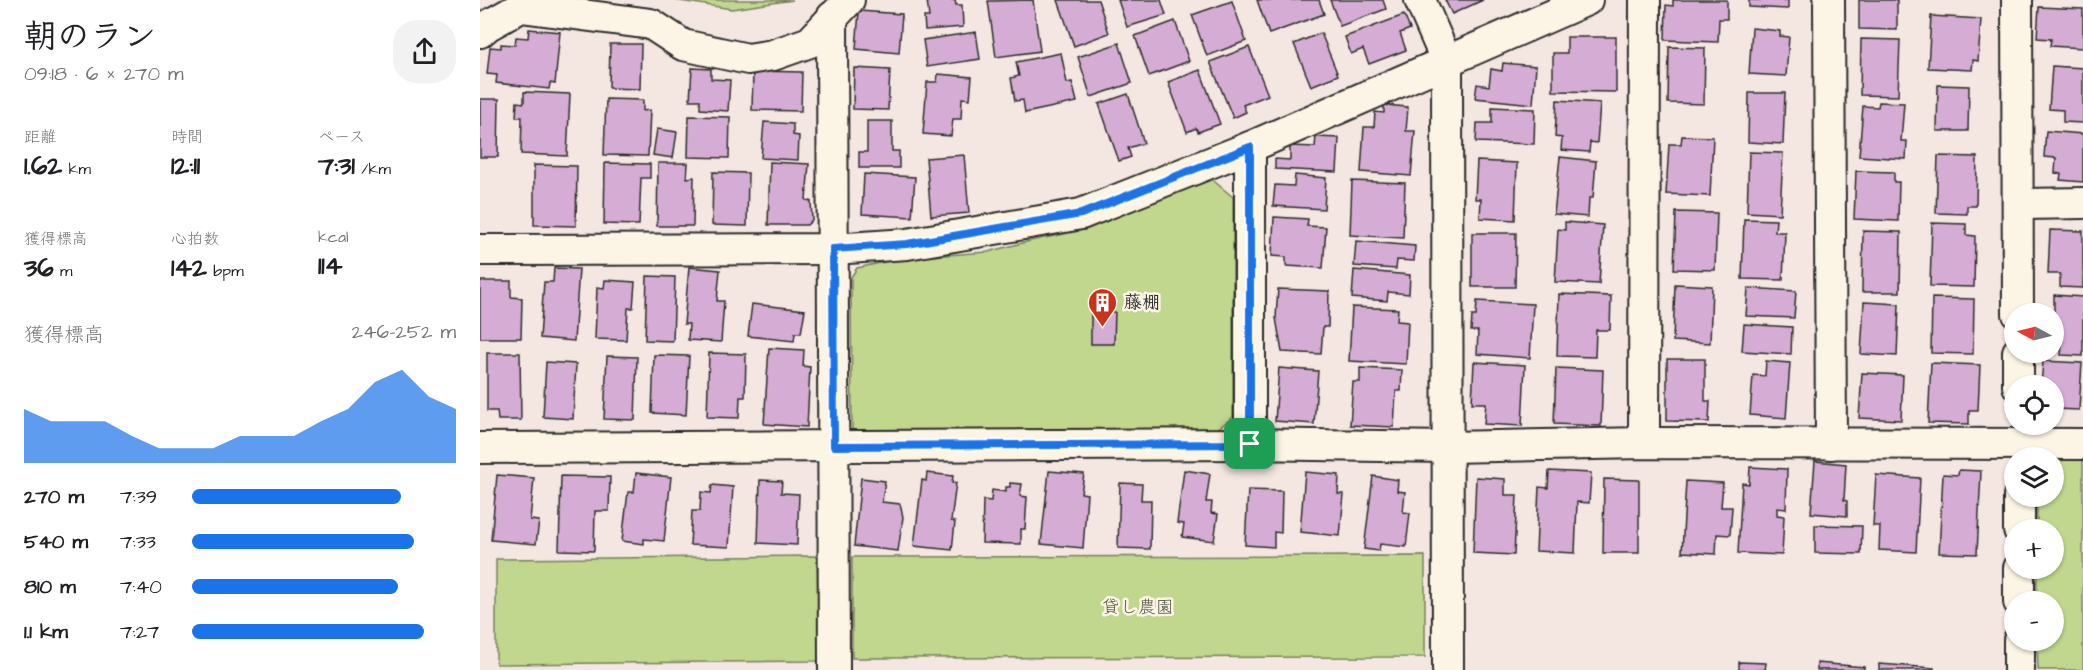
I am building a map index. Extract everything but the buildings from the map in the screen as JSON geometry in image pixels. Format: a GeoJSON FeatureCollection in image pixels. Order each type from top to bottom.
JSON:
{"type":"FeatureCollection","features":[{"type":"Feature","properties":{"kind":"street"},"geometry":{"type":"LineString","coordinates":[[1420,0],[1447,62],[1448,670]]}},
{"type":"Feature","properties":{"kind":"street"},"geometry":{"type":"LineString","coordinates":[[480,250],[833,249],[907,244],[1081,214],[1250,147],[1587,0]]}},
{"type":"Feature","properties":{"kind":"street"},"geometry":{"type":"LineString","coordinates":[[1644,443],[1645,0]]}},
{"type":"Feature","properties":{"kind":"street"},"geometry":{"type":"LineString","coordinates":[[1829,0],[1831,444]]}},
{"type":"Feature","properties":{"kind":"street"},"geometry":{"type":"LineString","coordinates":[[2017,0],[2018,303]]}},
{"type":"Feature","properties":{"kind":"street"},"geometry":{"type":"LineString","coordinates":[[480,32],[521,7],[651,24],[683,45],[747,59],[773,55],[810,42],[841,9]]}},
{"type":"Feature","properties":{"kind":"street"},"geometry":{"type":"LineString","coordinates":[[834,670],[833,249],[841,9]]}},
{"type":"Feature","properties":{"kind":"street"},"geometry":{"type":"LineString","coordinates":[[1250,147],[1250,444]]}},
{"type":"Feature","properties":{"kind":"street"},"geometry":{"type":"LineString","coordinates":[[2018,204],[2083,203]]}},
{"type":"Feature","properties":{"kind":"street"},"geometry":{"type":"LineString","coordinates":[[480,448],[1250,444],[1448,447],[1644,443],[2018,442],[2083,444]]}},
{"type":"Feature","properties":{"kind":"street"},"geometry":{"type":"LineString","coordinates":[[2019,651],[2019,670]]}},
{"type":"Feature","properties":{"kind":"green space"},"geometry":{"type":"Polygon","coordinates":[[[673,0],[793,0],[732,9],[673,0]]]}},
{"type":"Feature","properties":{"kind":"green space"},"geometry":{"type":"Polygon","coordinates":[[[1209,177],[1233,197],[1233,417],[1217,429],[852,432],[851,277],[857,268],[904,258],[988,252],[1088,229],[1209,177]]]}},
{"type":"Feature","properties":{"kind":"green space"},"geometry":{"type":"Polygon","coordinates":[[[2083,457],[2083,670],[2038,670],[2037,651],[2064,651],[2064,591],[2037,591],[2037,579],[2064,579],[2064,519],[2037,519],[2037,507],[2064,507],[2064,458],[2083,457]]]}},
{"type":"Feature","properties":{"kind":"green space"},"geometry":{"type":"Polygon","coordinates":[[[817,556],[819,661],[496,664],[496,559],[817,556]]]}},
{"type":"Feature","properties":{"kind":"green space","name":"貸し農園"},"geometry":{"type":"Polygon","coordinates":[[[1425,556],[1425,657],[852,658],[852,557],[1425,556]]]}},
{"type":"Feature","properties":{"kind":"place","name":"藤棚"},"geometry":{"type":"Point","coordinates":[1103,328]}},
{"type":"Feature","properties":{"kind":"route"},"geometry":{"type":"LineString","coordinates":[[1250,147],[1250,444],[834,446],[833,249],[907,244],[1081,214],[1250,147]]}}]}
